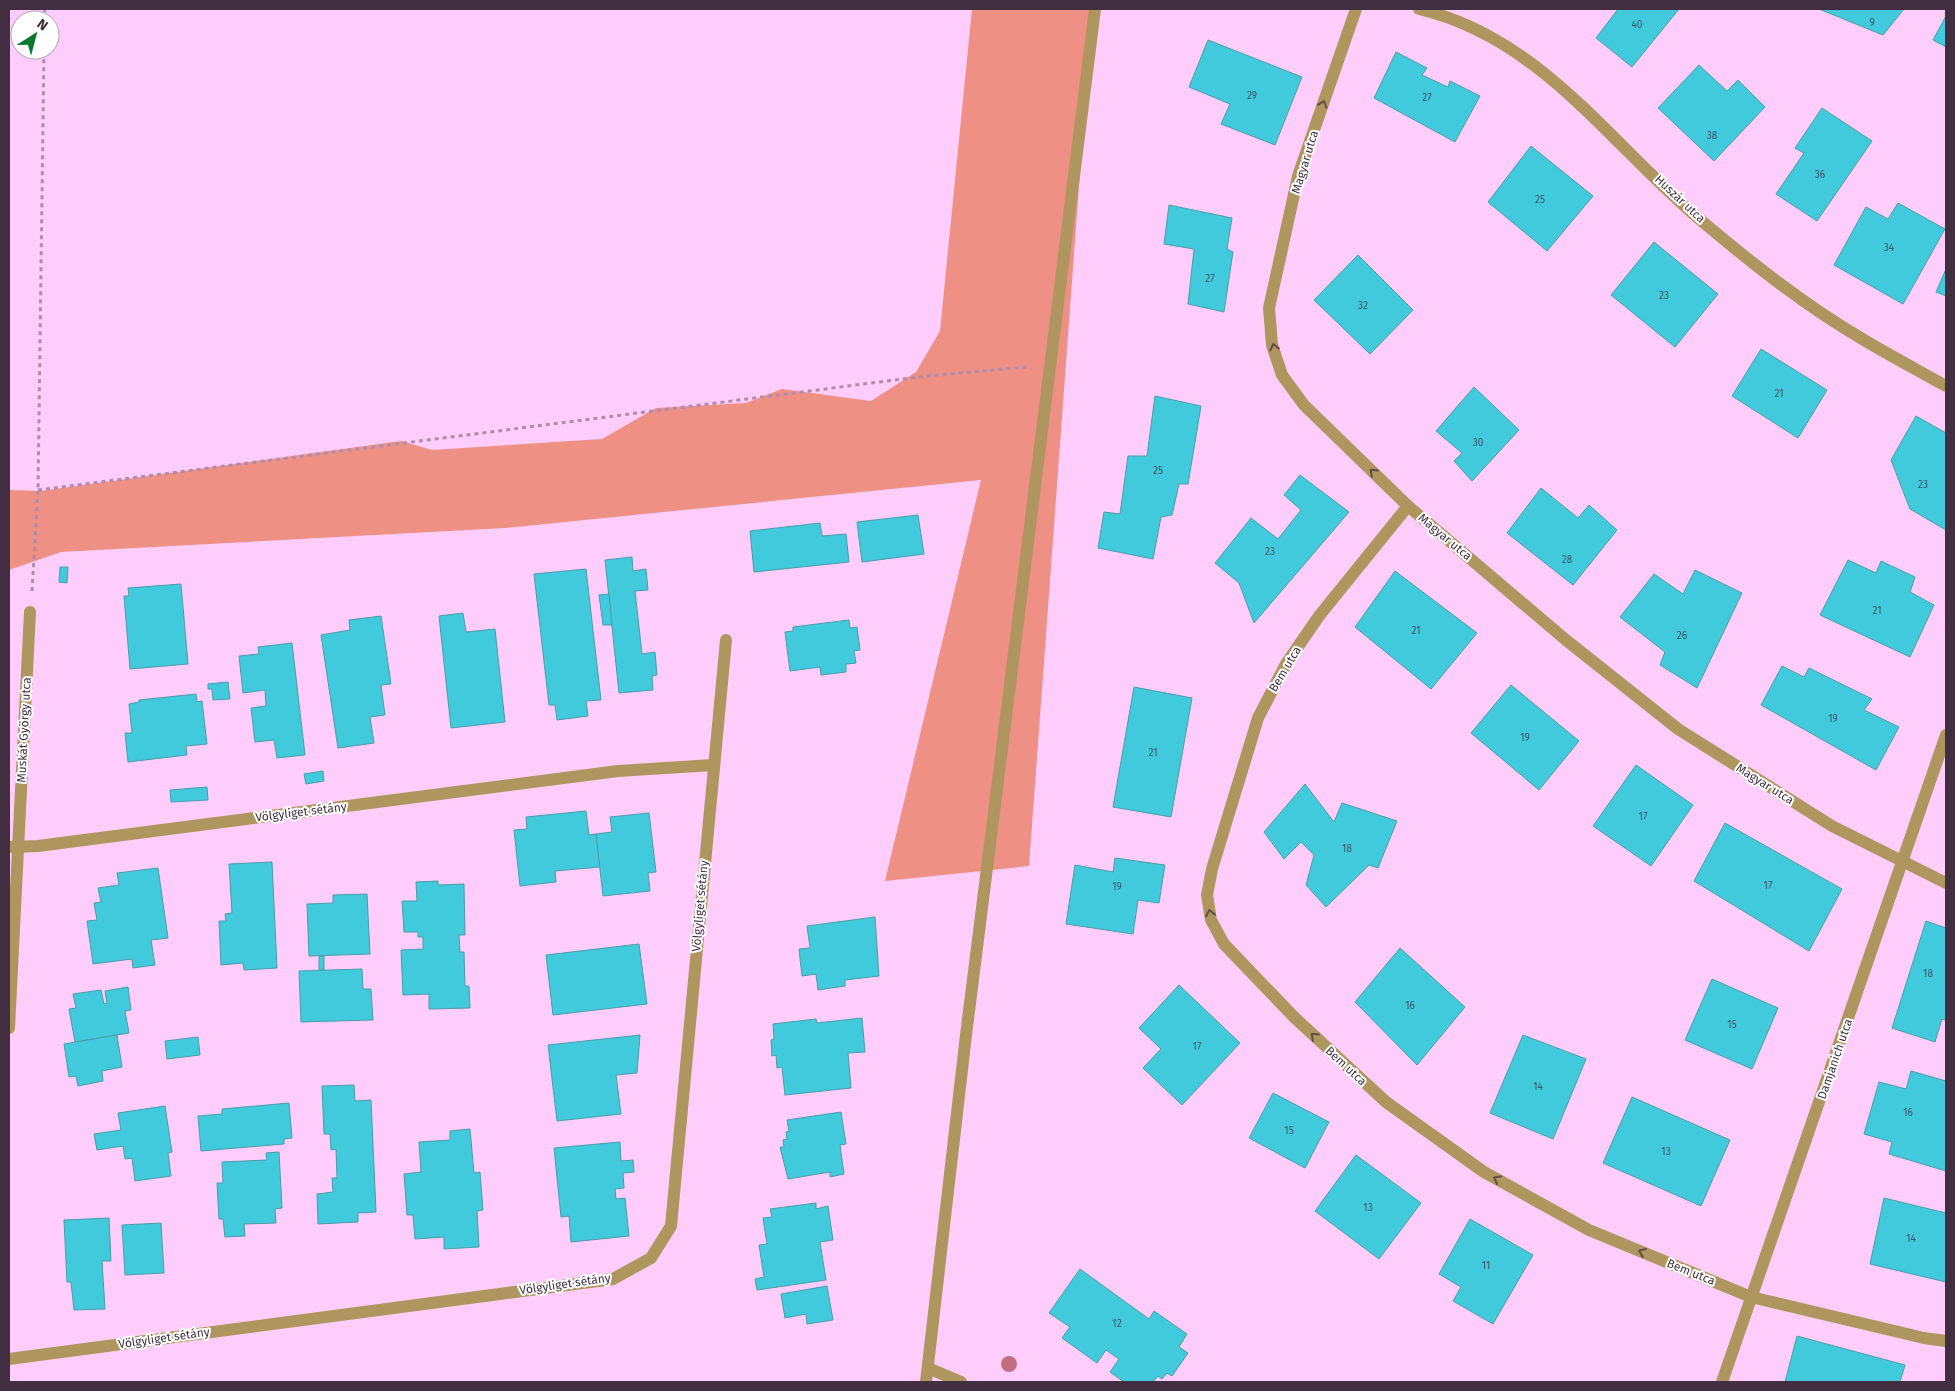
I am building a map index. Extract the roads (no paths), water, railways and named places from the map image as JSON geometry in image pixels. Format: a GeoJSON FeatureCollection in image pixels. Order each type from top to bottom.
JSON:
{"type":"FeatureCollection","features":[{"type":"Feature","properties":{"kind":"street"},"geometry":{"type":"LineString","coordinates":[[926,1382],[966,1035],[1095,9]]}},
{"type":"Feature","properties":{"kind":"street","name":"Magyar utca"},"geometry":{"type":"LineString","coordinates":[[1356,9],[1298,176],[1269,308],[1272,345],[1282,376],[1304,406],[1408,506],[1566,640],[1678,729],[1832,826],[1946,882]]}},
{"type":"Feature","properties":{"kind":"street","name":"Huszár utca"},"geometry":{"type":"LineString","coordinates":[[1420,9],[1482,30],[1524,56],[1562,87],[1696,215],[1775,281],[1862,339],[1946,386]]}},
{"type":"Feature","properties":{"kind":"street","name":"Bem utca"},"geometry":{"type":"LineString","coordinates":[[1408,506],[1318,616],[1286,664],[1258,718],[1212,869],[1207,895],[1211,920],[1224,944],[1294,1017],[1386,1102],[1477,1166],[1588,1230],[1751,1297],[1924,1338],[1946,1341]]}},
{"type":"Feature","properties":{"kind":"street","name":"Muskát György utca"},"geometry":{"type":"LineString","coordinates":[[9,1028],[13,846],[30,612]]}},
{"type":"Feature","properties":{"kind":"street","name":"Völgyliget sétány"},"geometry":{"type":"LineString","coordinates":[[9,1359],[613,1279],[650,1258],[671,1226],[726,640]]}},
{"type":"Feature","properties":{"kind":"street","name":"Damjanich utca"},"geometry":{"type":"LineString","coordinates":[[1722,1382],[1946,735]]}},
{"type":"Feature","properties":{"kind":"street","name":"Völgyliget sétány"},"geometry":{"type":"LineString","coordinates":[[13,846],[38,846],[618,771],[713,764]]}},
{"type":"Feature","properties":{"kind":"street"},"geometry":{"type":"LineString","coordinates":[[928,1368],[961,1382]]}}]}
